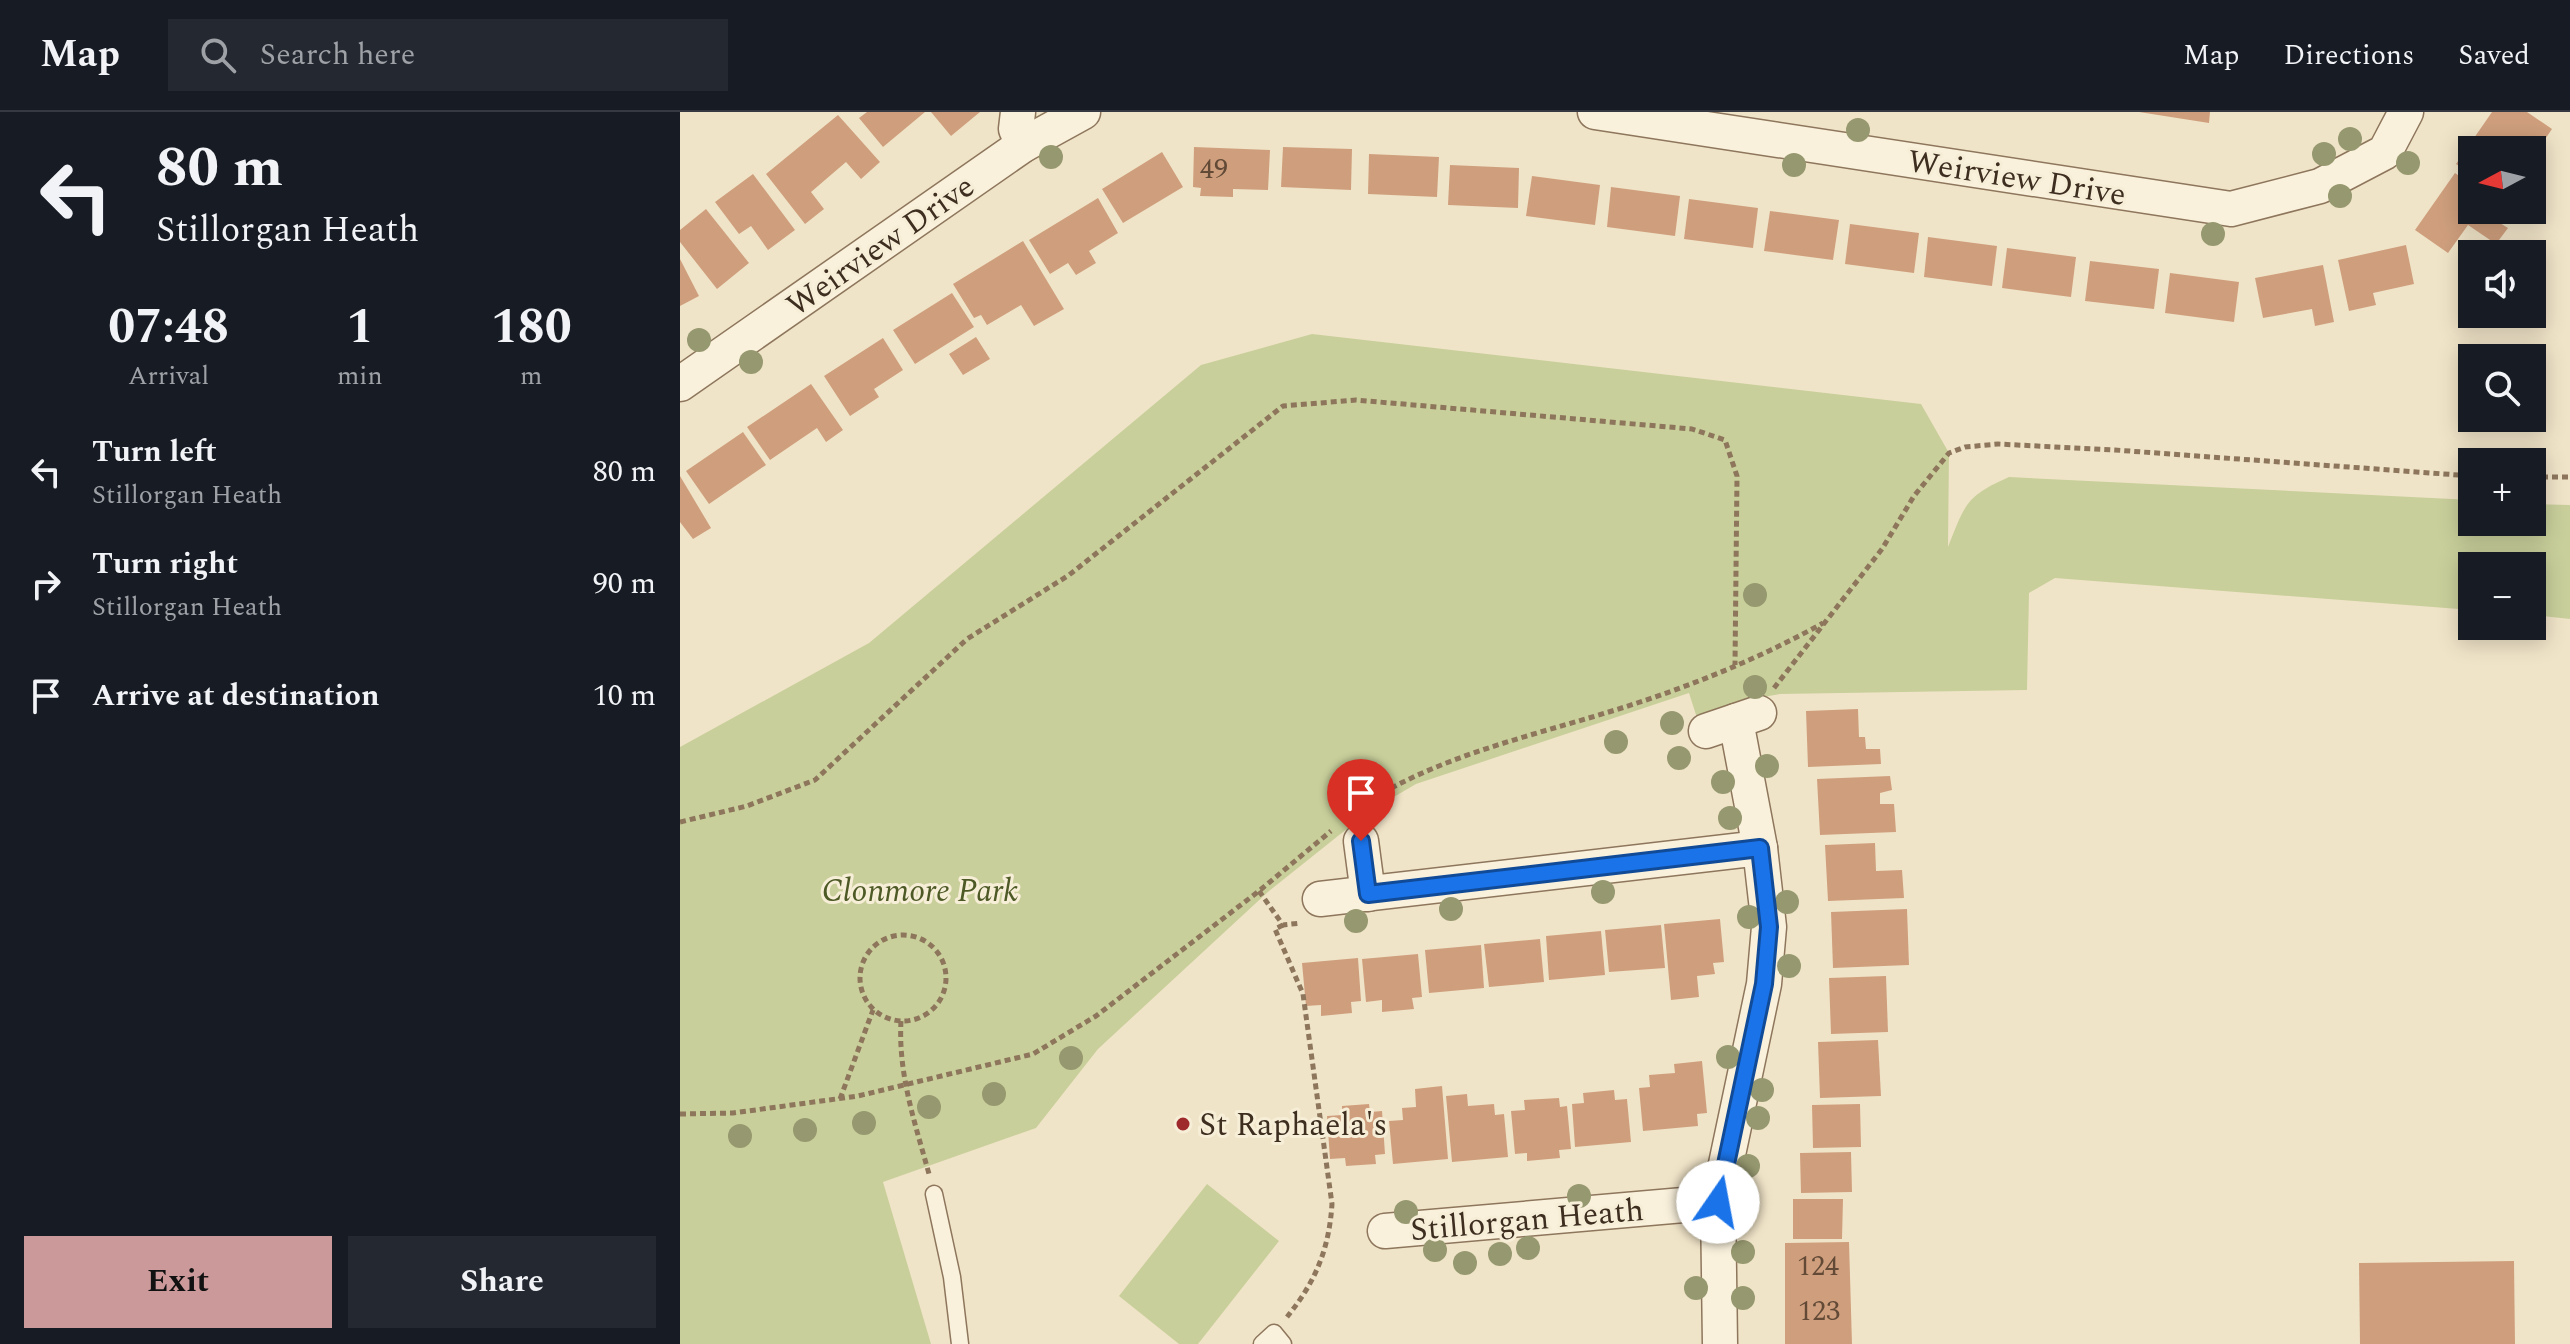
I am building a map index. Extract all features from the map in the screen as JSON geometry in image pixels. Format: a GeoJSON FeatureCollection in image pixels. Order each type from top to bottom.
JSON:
{"type":"FeatureCollection","features":[{"type":"Feature","properties":{"kind":"street","name":"Weirview Drive"},"geometry":{"type":"LineString","coordinates":[[680,384],[1021,128],[1083,112]]}},
{"type":"Feature","properties":{"kind":"street","name":"Weirview Drive"},"geometry":{"type":"LineString","coordinates":[[1595,112],[2231,209],[2320,186],[2385,152],[2406,112]]}},
{"type":"Feature","properties":{"kind":"street"},"geometry":{"type":"LineString","coordinates":[[1720,1344],[1718,1202],[1764,984],[1769,927],[1760,848],[1734,722]]}},
{"type":"Feature","properties":{"kind":"street"},"geometry":{"type":"LineString","coordinates":[[1347,830],[1368,894]]}},
{"type":"Feature","properties":{"kind":"street"},"geometry":{"type":"LineString","coordinates":[[1320,899],[1760,848]]}},
{"type":"Feature","properties":{"kind":"street","name":"Stillorgan Heath"},"geometry":{"type":"LineString","coordinates":[[1385,1231],[1718,1202]]}},
{"type":"Feature","properties":{"kind":"lane"},"geometry":{"type":"LineString","coordinates":[[934,1194],[952,1277],[960,1344]]}},
{"type":"Feature","properties":{"kind":"path"},"geometry":{"type":"LineString","coordinates":[[680,822],[747,806],[815,780],[967,639],[1069,575],[1283,406],[1356,400],[1692,429],[1725,440],[1737,476],[1735,665]]}},
{"type":"Feature","properties":{"kind":"path"},"geometry":{"type":"LineString","coordinates":[[1734,722],[1773,711],[1775,687],[1882,549],[1914,496],[1949,453],[1965,447],[1998,444],[2115,450],[2458,475]]}},
{"type":"Feature","properties":{"kind":"path"},"geometry":{"type":"LineString","coordinates":[[2546,477],[2570,477]]}},
{"type":"Feature","properties":{"kind":"path"},"geometry":{"type":"LineString","coordinates":[[680,1114],[733,1113],[840,1099],[1033,1054],[1096,1016],[1259,891],[1347,830],[1379,794],[1454,762],[1637,703],[1781,647],[1823,623]]}},
{"type":"Feature","properties":{"kind":"path"},"geometry":{"type":"LineString","coordinates":[[1273,1340],[1313,1285],[1329,1236],[1332,1204],[1303,994],[1275,929],[1283,925]]}},
{"type":"Feature","properties":{"kind":"path"},"geometry":{"type":"LineString","coordinates":[[840,1099],[873,1010],[861,982],[868,954],[892,937],[921,939],[942,959],[945,988],[929,1012],[901,1021],[873,1010]]}},
{"type":"Feature","properties":{"kind":"path"},"geometry":{"type":"LineString","coordinates":[[901,1021],[900,1047],[905,1086],[934,1194]]}},
{"type":"Feature","properties":{"kind":"green space","name":"Clonmore Park"},"geometry":{"type":"Polygon","coordinates":[[[1312,334],[1921,404],[1949,453],[1948,547],[1963,511],[1975,496],[2009,477],[2458,499],[2458,536],[2546,536],[2546,504],[2570,505],[2570,619],[2546,616],[2546,552],[2458,552],[2458,609],[2055,578],[2029,593],[2027,690],[1780,694],[1758,698],[1698,721],[1689,693],[1416,784],[1368,812],[1269,891],[1098,1049],[1036,1128],[883,1182],[931,1344],[680,1344],[680,747],[869,643],[1201,365],[1312,334]]]}},
{"type":"Feature","properties":{"kind":"green space"},"geometry":{"type":"Polygon","coordinates":[[[1207,1184],[1279,1241],[1198,1344],[1179,1344],[1119,1296],[1207,1184]]]}},
{"type":"Feature","properties":{"kind":"building"},"geometry":{"type":"Polygon","coordinates":[[[867,112],[925,112],[883,147],[859,118],[867,112]]]}},
{"type":"Feature","properties":{"kind":"building"},"geometry":{"type":"Polygon","coordinates":[[[931,112],[980,112],[951,136],[931,112]]]}},
{"type":"Feature","properties":{"kind":"building"},"geometry":{"type":"Polygon","coordinates":[[[2139,112],[2210,112],[2209,123],[2139,112]]]}},
{"type":"Feature","properties":{"kind":"building"},"geometry":{"type":"Polygon","coordinates":[[[2492,112],[2527,112],[2552,129],[2546,138],[2475,136],[2492,112]]]}},
{"type":"Feature","properties":{"kind":"building"},"geometry":{"type":"Polygon","coordinates":[[[838,115],[880,162],[861,179],[846,162],[811,192],[824,209],[805,224],[766,174],[838,115]]]}},
{"type":"Feature","properties":{"kind":"building"},"geometry":{"type":"Polygon","coordinates":[[[1194,147],[1270,150],[1268,190],[1233,189],[1233,197],[1200,196],[1201,188],[1193,187],[1194,147]]]}},
{"type":"Feature","properties":{"kind":"building"},"geometry":{"type":"Polygon","coordinates":[[[1283,147],[1352,149],[1351,190],[1281,187],[1283,147]]]}},
{"type":"Feature","properties":{"kind":"building"},"geometry":{"type":"Polygon","coordinates":[[[1162,152],[1183,187],[1123,223],[1102,189],[1162,152]]]}},
{"type":"Feature","properties":{"kind":"building"},"geometry":{"type":"Polygon","coordinates":[[[1369,154],[1439,157],[1437,197],[1368,194],[1369,154]]]}},
{"type":"Feature","properties":{"kind":"building"},"geometry":{"type":"Polygon","coordinates":[[[1450,165],[1519,168],[1518,208],[1448,205],[1450,165]]]}},
{"type":"Feature","properties":{"kind":"building"},"geometry":{"type":"Polygon","coordinates":[[[2455,173],[2458,175],[2458,224],[2502,224],[2508,228],[2499,240],[2490,240],[2468,225],[2448,253],[2415,230],[2455,173]]]}},
{"type":"Feature","properties":{"kind":"building"},"geometry":{"type":"Polygon","coordinates":[[[753,174],[795,230],[768,250],[751,226],[739,234],[715,202],[753,174]]]}},
{"type":"Feature","properties":{"kind":"building"},"geometry":{"type":"Polygon","coordinates":[[[1532,176],[1600,185],[1595,225],[1526,216],[1532,176]]]}},
{"type":"Feature","properties":{"kind":"building"},"geometry":{"type":"Polygon","coordinates":[[[1611,187],[1680,196],[1675,236],[1607,227],[1611,187]]]}},
{"type":"Feature","properties":{"kind":"building"},"geometry":{"type":"Polygon","coordinates":[[[1098,198],[1118,233],[1089,251],[1096,263],[1076,275],[1068,263],[1050,274],[1029,240],[1098,198]]]}},
{"type":"Feature","properties":{"kind":"building"},"geometry":{"type":"Polygon","coordinates":[[[1689,199],[1758,208],[1753,248],[1684,239],[1689,199]]]}},
{"type":"Feature","properties":{"kind":"building"},"geometry":{"type":"Polygon","coordinates":[[[706,209],[749,263],[717,289],[680,242],[680,230],[706,209]]]}},
{"type":"Feature","properties":{"kind":"building"},"geometry":{"type":"Polygon","coordinates":[[[1770,211],[1839,220],[1833,260],[1764,251],[1770,211]]]}},
{"type":"Feature","properties":{"kind":"building"},"geometry":{"type":"Polygon","coordinates":[[[1850,224],[1919,233],[1914,273],[1845,264],[1850,224]]]}},
{"type":"Feature","properties":{"kind":"building"},"geometry":{"type":"Polygon","coordinates":[[[1928,237],[1997,246],[1992,286],[1924,277],[1928,237]]]}},
{"type":"Feature","properties":{"kind":"building"},"geometry":{"type":"Polygon","coordinates":[[[1023,241],[1064,309],[1034,326],[1021,305],[987,325],[981,315],[974,318],[953,284],[1023,241]]]}},
{"type":"Feature","properties":{"kind":"building"},"geometry":{"type":"Polygon","coordinates":[[[2406,245],[2414,284],[2373,293],[2376,305],[2349,311],[2338,260],[2406,245]]]}},
{"type":"Feature","properties":{"kind":"building"},"geometry":{"type":"Polygon","coordinates":[[[2007,248],[2076,257],[2071,297],[2002,288],[2007,248]]]}},
{"type":"Feature","properties":{"kind":"building"},"geometry":{"type":"Polygon","coordinates":[[[680,259],[699,296],[680,306],[680,259]]]}},
{"type":"Feature","properties":{"kind":"building"},"geometry":{"type":"Polygon","coordinates":[[[2090,261],[2159,269],[2154,309],[2085,301],[2090,261]]]}},
{"type":"Feature","properties":{"kind":"building"},"geometry":{"type":"Polygon","coordinates":[[[2323,265],[2334,322],[2315,326],[2312,309],[2263,318],[2255,278],[2323,265]]]}},
{"type":"Feature","properties":{"kind":"building"},"geometry":{"type":"Polygon","coordinates":[[[2170,273],[2239,282],[2234,322],[2165,313],[2170,273]]]}},
{"type":"Feature","properties":{"kind":"building"},"geometry":{"type":"Polygon","coordinates":[[[952,293],[974,327],[915,364],[893,330],[952,293]]]}},
{"type":"Feature","properties":{"kind":"building"},"geometry":{"type":"Polygon","coordinates":[[[976,337],[990,359],[963,375],[949,354],[976,337]]]}},
{"type":"Feature","properties":{"kind":"building"},"geometry":{"type":"Polygon","coordinates":[[[883,338],[903,370],[874,389],[879,397],[850,416],[824,376],[883,338]]]}},
{"type":"Feature","properties":{"kind":"building"},"geometry":{"type":"Polygon","coordinates":[[[811,384],[843,430],[826,442],[817,428],[770,460],[747,427],[811,384]]]}},
{"type":"Feature","properties":{"kind":"building"},"geometry":{"type":"Polygon","coordinates":[[[743,432],[766,465],[709,504],[686,471],[743,432]]]}},
{"type":"Feature","properties":{"kind":"building"},"geometry":{"type":"Polygon","coordinates":[[[680,476],[711,528],[693,539],[680,522],[680,476]]]}},
{"type":"Feature","properties":{"kind":"building"},"geometry":{"type":"Polygon","coordinates":[[[1858,709],[1859,737],[1865,737],[1866,749],[1880,749],[1881,764],[1808,767],[1806,711],[1858,709]]]}},
{"type":"Feature","properties":{"kind":"building"},"geometry":{"type":"Polygon","coordinates":[[[1890,776],[1892,790],[1880,793],[1880,804],[1894,804],[1896,832],[1820,835],[1817,779],[1890,776]]]}},
{"type":"Feature","properties":{"kind":"building"},"geometry":{"type":"Polygon","coordinates":[[[1875,843],[1876,871],[1902,870],[1904,898],[1828,901],[1825,845],[1875,843]]]}},
{"type":"Feature","properties":{"kind":"building"},"geometry":{"type":"Polygon","coordinates":[[[1907,909],[1909,965],[1833,968],[1831,912],[1907,909]]]}},
{"type":"Feature","properties":{"kind":"building"},"geometry":{"type":"Polygon","coordinates":[[[1720,919],[1724,962],[1713,963],[1715,974],[1697,976],[1699,997],[1671,1000],[1664,924],[1720,919]]]}},
{"type":"Feature","properties":{"kind":"building"},"geometry":{"type":"Polygon","coordinates":[[[1661,925],[1665,968],[1609,972],[1605,930],[1661,925]]]}},
{"type":"Feature","properties":{"kind":"building"},"geometry":{"type":"Polygon","coordinates":[[[1601,931],[1605,975],[1549,980],[1546,936],[1601,931]]]}},
{"type":"Feature","properties":{"kind":"building"},"geometry":{"type":"Polygon","coordinates":[[[1540,939],[1544,982],[1489,987],[1484,944],[1540,939]]]}},
{"type":"Feature","properties":{"kind":"building"},"geometry":{"type":"Polygon","coordinates":[[[1481,945],[1484,988],[1429,993],[1425,950],[1481,945]]]}},
{"type":"Feature","properties":{"kind":"building"},"geometry":{"type":"Polygon","coordinates":[[[1418,954],[1422,997],[1412,998],[1414,1009],[1382,1012],[1382,1000],[1366,1002],[1362,959],[1418,954]]]}},
{"type":"Feature","properties":{"kind":"building"},"geometry":{"type":"Polygon","coordinates":[[[1358,958],[1361,1001],[1351,1002],[1352,1013],[1321,1016],[1321,1005],[1306,1006],[1302,963],[1358,958]]]}},
{"type":"Feature","properties":{"kind":"building"},"geometry":{"type":"Polygon","coordinates":[[[1886,976],[1888,1032],[1831,1034],[1829,978],[1886,976]]]}},
{"type":"Feature","properties":{"kind":"building"},"geometry":{"type":"Polygon","coordinates":[[[1878,1040],[1881,1096],[1820,1098],[1818,1042],[1878,1040]]]}},
{"type":"Feature","properties":{"kind":"building"},"geometry":{"type":"Polygon","coordinates":[[[1702,1061],[1707,1113],[1697,1114],[1698,1126],[1643,1131],[1639,1088],[1650,1087],[1649,1075],[1675,1073],[1674,1064],[1702,1061]]]}},
{"type":"Feature","properties":{"kind":"building"},"geometry":{"type":"Polygon","coordinates":[[[1442,1086],[1448,1159],[1393,1164],[1389,1121],[1403,1120],[1402,1108],[1416,1107],[1415,1089],[1442,1086]]]}},
{"type":"Feature","properties":{"kind":"building"},"geometry":{"type":"Polygon","coordinates":[[[1614,1090],[1615,1100],[1627,1099],[1631,1142],[1575,1147],[1572,1104],[1584,1103],[1583,1093],[1614,1090]]]}},
{"type":"Feature","properties":{"kind":"building"},"geometry":{"type":"Polygon","coordinates":[[[1467,1094],[1468,1106],[1494,1104],[1495,1115],[1504,1114],[1508,1157],[1452,1162],[1446,1096],[1467,1094]]]}},
{"type":"Feature","properties":{"kind":"building"},"geometry":{"type":"Polygon","coordinates":[[[1559,1098],[1560,1107],[1567,1106],[1571,1149],[1559,1150],[1560,1158],[1527,1161],[1527,1153],[1515,1154],[1511,1111],[1525,1110],[1524,1100],[1559,1098]]]}},
{"type":"Feature","properties":{"kind":"building"},"geometry":{"type":"Polygon","coordinates":[[[1369,1104],[1370,1112],[1382,1111],[1385,1154],[1375,1155],[1376,1164],[1346,1166],[1345,1158],[1330,1159],[1327,1116],[1342,1115],[1342,1106],[1369,1104]]]}},
{"type":"Feature","properties":{"kind":"building"},"geometry":{"type":"Polygon","coordinates":[[[1860,1104],[1861,1147],[1813,1148],[1812,1105],[1860,1104]]]}},
{"type":"Feature","properties":{"kind":"building"},"geometry":{"type":"Polygon","coordinates":[[[1851,1152],[1852,1192],[1801,1193],[1800,1153],[1851,1152]]]}},
{"type":"Feature","properties":{"kind":"building"},"geometry":{"type":"Polygon","coordinates":[[[1793,1199],[1843,1199],[1842,1239],[1793,1239],[1793,1199]]]}},
{"type":"Feature","properties":{"kind":"building"},"geometry":{"type":"Polygon","coordinates":[[[1849,1242],[1852,1344],[1785,1344],[1785,1243],[1849,1242]]]}},
{"type":"Feature","properties":{"kind":"building"},"geometry":{"type":"Polygon","coordinates":[[[2514,1261],[2515,1344],[2360,1344],[2359,1263],[2514,1261]]]}},
{"type":"Feature","properties":{"kind":"place","name":"St Raphaela's"},"geometry":{"type":"Point","coordinates":[1183,1124]}},
{"type":"Feature","properties":{"kind":"route"},"geometry":{"type":"LineString","coordinates":[[1361,841],[1368,894],[1760,848],[1769,927],[1764,984],[1718,1202]]}}]}
